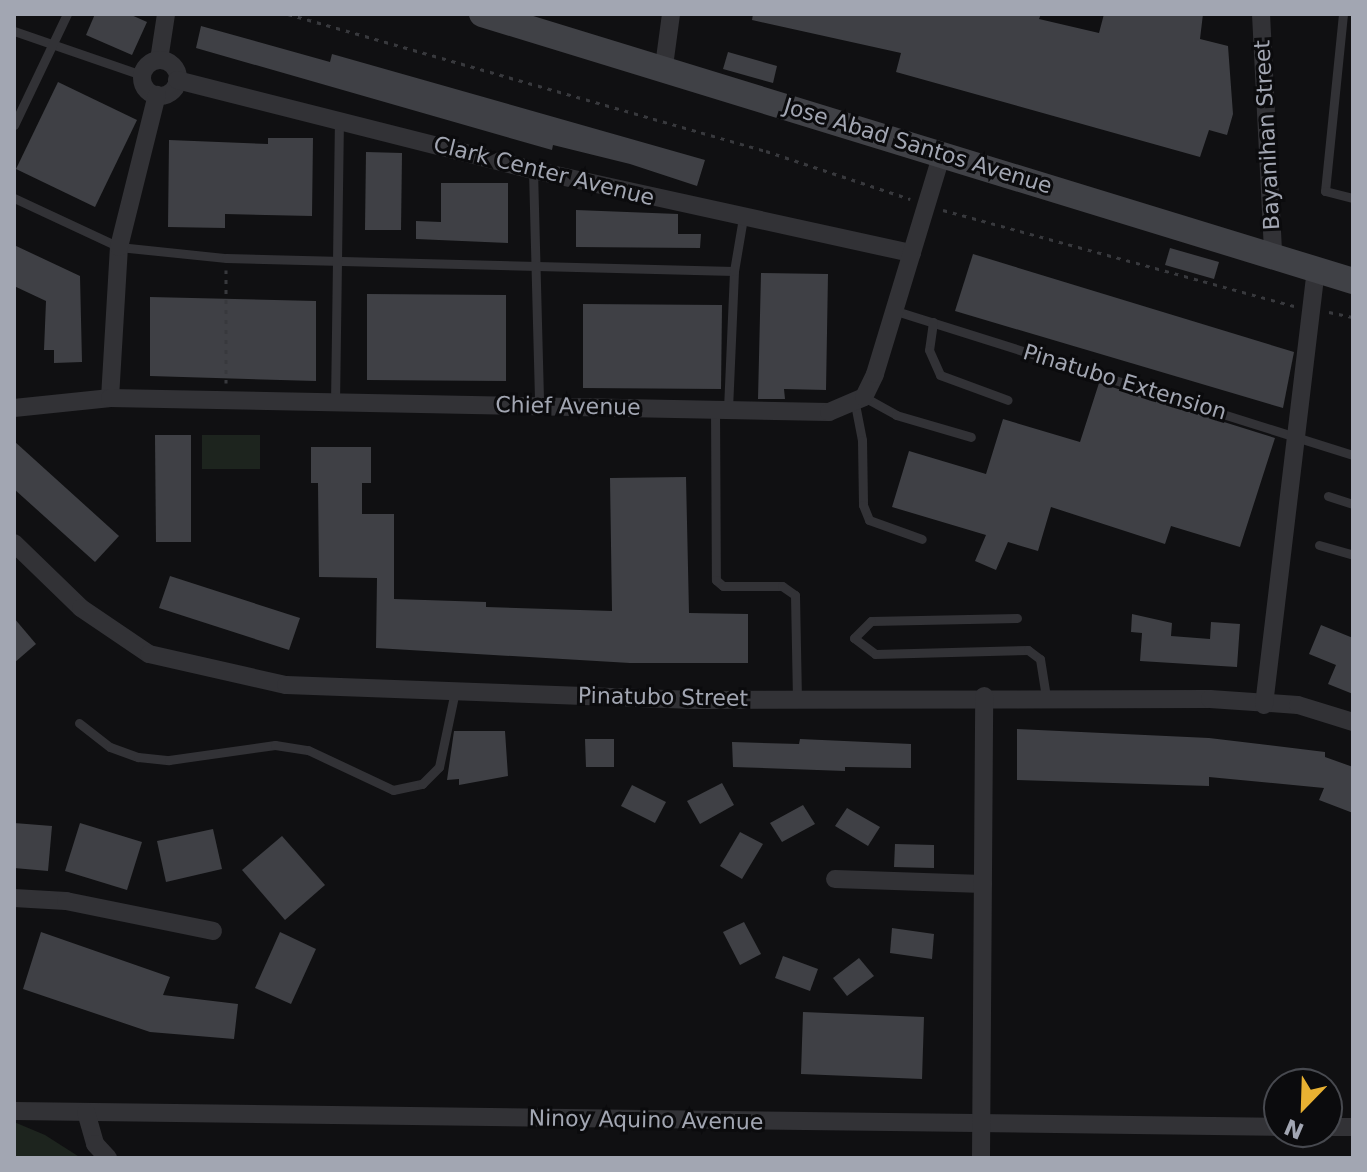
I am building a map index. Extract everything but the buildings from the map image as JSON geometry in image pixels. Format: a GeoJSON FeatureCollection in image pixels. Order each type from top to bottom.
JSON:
{"type":"FeatureCollection","features":[{"type":"Feature","properties":{"kind":"main road","name":"Jose Abad Santos Avenue"},"geometry":{"type":"LineString","coordinates":[[482,14],[664,66],[1353,281]]}},
{"type":"Feature","properties":{"kind":"street"},"geometry":{"type":"LineString","coordinates":[[159,60],[166,14]]}},
{"type":"Feature","properties":{"kind":"street"},"geometry":{"type":"LineString","coordinates":[[664,66],[671,14]]}},
{"type":"Feature","properties":{"kind":"street","name":"Bayanihan Street"},"geometry":{"type":"LineString","coordinates":[[1261,14],[1273,255]]}},
{"type":"Feature","properties":{"kind":"street"},"geometry":{"type":"LineString","coordinates":[[159,60],[175,68],[177,80],[168,94],[157,95],[144,86],[142,75],[148,64],[159,60]]}},
{"type":"Feature","properties":{"kind":"street","name":"Clark Center Avenue"},"geometry":{"type":"LineString","coordinates":[[177,80],[533,170],[912,253]]}},
{"type":"Feature","properties":{"kind":"street"},"geometry":{"type":"LineString","coordinates":[[110,398],[119,247],[157,95]]}},
{"type":"Feature","properties":{"kind":"street"},"geometry":{"type":"LineString","coordinates":[[859,400],[896,311],[942,154]]}},
{"type":"Feature","properties":{"kind":"street"},"geometry":{"type":"LineString","coordinates":[[1264,705],[1316,268]]}},
{"type":"Feature","properties":{"kind":"street","name":"Chief Avenue"},"geometry":{"type":"LineString","coordinates":[[14,408],[110,398],[226,403],[722,408],[813,413],[859,400]]}},
{"type":"Feature","properties":{"kind":"street","name":"Pinatubo Street"},"geometry":{"type":"LineString","coordinates":[[14,543],[81,608],[149,654],[286,685],[797,699],[984,696],[1298,705],[1353,722]]}},
{"type":"Feature","properties":{"kind":"street"},"geometry":{"type":"LineString","coordinates":[[981,1158],[984,696]]}},
{"type":"Feature","properties":{"kind":"street"},"geometry":{"type":"LineString","coordinates":[[835,879],[983,884]]}},
{"type":"Feature","properties":{"kind":"street"},"geometry":{"type":"LineString","coordinates":[[14,898],[66,901],[213,931]]}},
{"type":"Feature","properties":{"kind":"street","name":"Ninoy Aquino Avenue"},"geometry":{"type":"LineString","coordinates":[[14,1111],[1263,1127]]}},
{"type":"Feature","properties":{"kind":"street"},"geometry":{"type":"LineString","coordinates":[[86,1112],[95,1144],[108,1158]]}},
{"type":"Feature","properties":{"kind":"lane"},"geometry":{"type":"LineString","coordinates":[[14,125],[67,14]]}},
{"type":"Feature","properties":{"kind":"lane"},"geometry":{"type":"LineString","coordinates":[[1343,14],[1325,191],[1353,198]]}},
{"type":"Feature","properties":{"kind":"lane"},"geometry":{"type":"LineString","coordinates":[[14,31],[51,48],[142,75]]}},
{"type":"Feature","properties":{"kind":"lane"},"geometry":{"type":"LineString","coordinates":[[335,404],[339,119]]}},
{"type":"Feature","properties":{"kind":"lane"},"geometry":{"type":"LineString","coordinates":[[533,170],[539,405]]}},
{"type":"Feature","properties":{"kind":"lane"},"geometry":{"type":"LineString","coordinates":[[14,198],[119,247],[226,258],[734,271]]}},
{"type":"Feature","properties":{"kind":"lane"},"geometry":{"type":"LineString","coordinates":[[743,218],[734,271],[722,408],[716,580],[723,586],[782,586],[795,595],[797,699]]}},
{"type":"Feature","properties":{"kind":"lane","name":"Pinatubo Extension"},"geometry":{"type":"LineString","coordinates":[[896,311],[1353,455]]}},
{"type":"Feature","properties":{"kind":"lane"},"geometry":{"type":"LineString","coordinates":[[933,322],[929,350],[940,375],[1008,400]]}},
{"type":"Feature","properties":{"kind":"lane"},"geometry":{"type":"LineString","coordinates":[[922,539],[869,520],[863,505],[859,400],[896,415],[971,437]]}},
{"type":"Feature","properties":{"kind":"lane"},"geometry":{"type":"LineString","coordinates":[[1328,496],[1353,504]]}},
{"type":"Feature","properties":{"kind":"lane"},"geometry":{"type":"LineString","coordinates":[[1319,545],[1353,555]]}},
{"type":"Feature","properties":{"kind":"lane"},"geometry":{"type":"LineString","coordinates":[[1017,618],[871,621],[854,638],[875,654],[1028,650],[1040,659],[1046,697]]}},
{"type":"Feature","properties":{"kind":"lane"},"geometry":{"type":"LineString","coordinates":[[79,723],[110,747],[138,757],[169,760],[275,745],[308,750],[393,790],[422,784],[439,767],[455,691]]}},
{"type":"Feature","properties":{"kind":"path"},"geometry":{"type":"LineString","coordinates":[[288,14],[766,151],[1038,239],[1185,274],[1238,294],[1353,317]]}},
{"type":"Feature","properties":{"kind":"path"},"geometry":{"type":"LineString","coordinates":[[226,258],[226,403]]}},
{"type":"Feature","properties":{"kind":"shaded area"},"geometry":{"type":"Polygon","coordinates":[[[202,435],[260,435],[260,469],[202,469],[202,435]]]}},
{"type":"Feature","properties":{"kind":"shaded area"},"geometry":{"type":"Polygon","coordinates":[[[14,1122],[45,1135],[81,1158],[14,1158],[14,1122]]]}}]}
